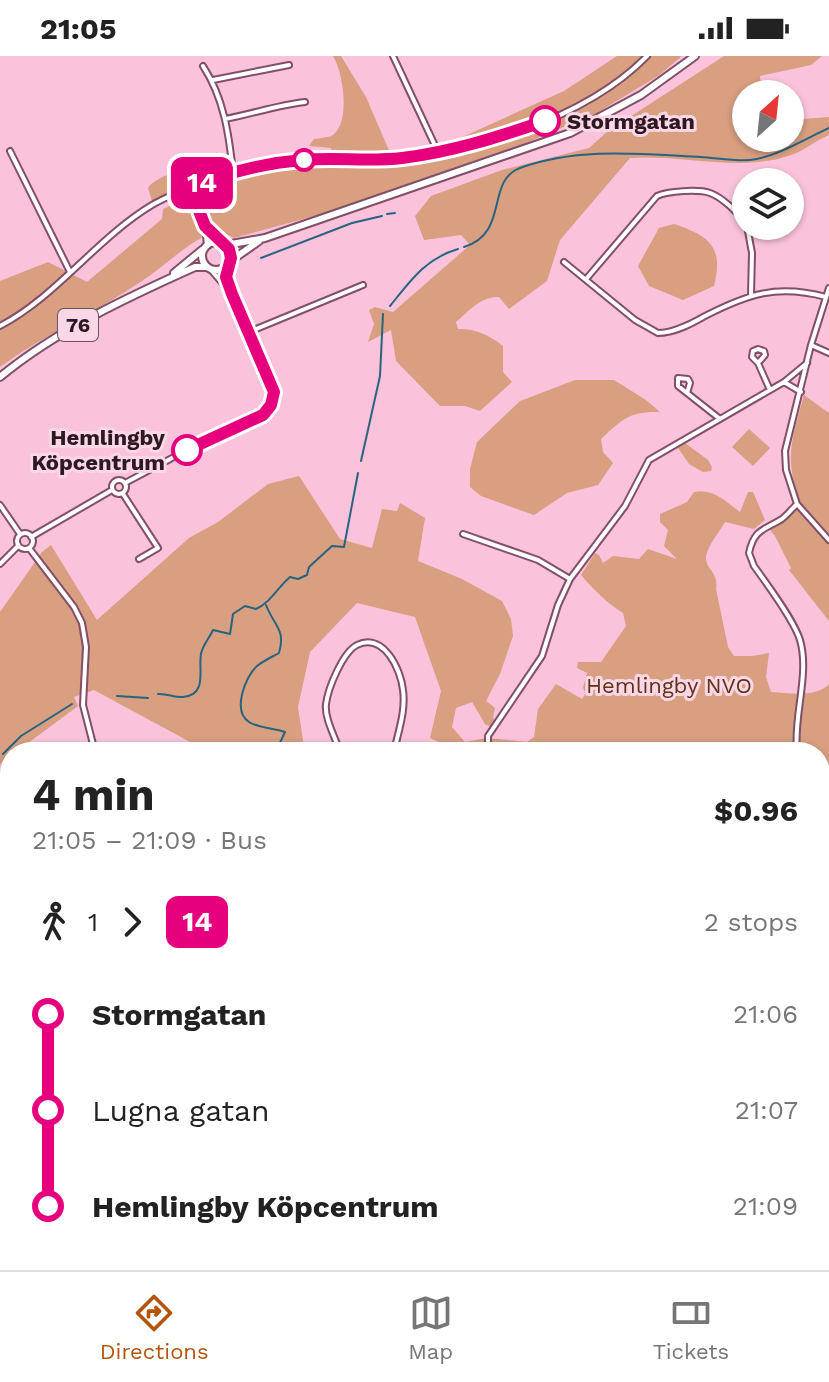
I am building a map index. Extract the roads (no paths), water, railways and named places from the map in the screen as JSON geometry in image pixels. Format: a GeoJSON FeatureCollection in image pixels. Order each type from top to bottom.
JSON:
{"type":"FeatureCollection","features":[{"type":"Feature","properties":{"kind":"main road"},"geometry":{"type":"LineString","coordinates":[[265,238],[220,270],[209,269],[202,259],[205,247],[265,238],[531,149],[570,133],[641,95],[695,56]]}},
{"type":"Feature","properties":{"kind":"main road"},"geometry":{"type":"LineString","coordinates":[[223,244],[230,253],[228,264]]}},
{"type":"Feature","properties":{"kind":"main road","name":"76"},"geometry":{"type":"LineString","coordinates":[[161,282],[205,247]]}},
{"type":"Feature","properties":{"kind":"main road","name":"76"},"geometry":{"type":"LineString","coordinates":[[0,377],[17,363],[89,319],[195,267],[209,269]]}},
{"type":"Feature","properties":{"kind":"street"},"geometry":{"type":"LineString","coordinates":[[393,56],[438,152]]}},
{"type":"Feature","properties":{"kind":"street"},"geometry":{"type":"LineString","coordinates":[[0,326],[30,307],[151,206],[190,188],[233,172],[304,160],[382,160],[490,140],[545,121],[613,86],[647,56]]}},
{"type":"Feature","properties":{"kind":"street"},"geometry":{"type":"LineString","coordinates":[[213,80],[289,65]]}},
{"type":"Feature","properties":{"kind":"street"},"geometry":{"type":"LineString","coordinates":[[203,66],[213,80],[225,119],[233,172]]}},
{"type":"Feature","properties":{"kind":"street"},"geometry":{"type":"LineString","coordinates":[[225,119],[265,112],[282,104],[305,102]]}},
{"type":"Feature","properties":{"kind":"street"},"geometry":{"type":"LineString","coordinates":[[10,151],[70,272]]}},
{"type":"Feature","properties":{"kind":"street"},"geometry":{"type":"LineString","coordinates":[[190,188],[205,226],[205,247]]}},
{"type":"Feature","properties":{"kind":"street"},"geometry":{"type":"LineString","coordinates":[[586,279],[657,196],[668,191],[711,193],[732,209]]}},
{"type":"Feature","properties":{"kind":"street"},"geometry":{"type":"LineString","coordinates":[[205,226],[223,244]]}},
{"type":"Feature","properties":{"kind":"street"},"geometry":{"type":"LineString","coordinates":[[750,240],[751,295]]}},
{"type":"Feature","properties":{"kind":"street"},"geometry":{"type":"LineString","coordinates":[[564,262],[635,320],[658,333],[687,325],[751,295],[781,290],[826,297]]}},
{"type":"Feature","properties":{"kind":"street"},"geometry":{"type":"LineString","coordinates":[[31,537],[112,490],[115,481],[125,483],[267,411],[274,392],[232,294],[226,277],[228,264]]}},
{"type":"Feature","properties":{"kind":"street"},"geometry":{"type":"LineString","coordinates":[[209,269],[232,294]]}},
{"type":"Feature","properties":{"kind":"street"},"geometry":{"type":"LineString","coordinates":[[249,332],[363,285]]}},
{"type":"Feature","properties":{"kind":"street"},"geometry":{"type":"LineString","coordinates":[[829,288],[811,345],[785,451],[786,470],[797,504],[829,540]]}},
{"type":"Feature","properties":{"kind":"street"},"geometry":{"type":"LineString","coordinates":[[811,345],[829,353]]}},
{"type":"Feature","properties":{"kind":"street"},"geometry":{"type":"LineString","coordinates":[[758,363],[770,390]]}},
{"type":"Feature","properties":{"kind":"street"},"geometry":{"type":"LineString","coordinates":[[488,742],[488,736],[542,656],[570,579],[625,506],[649,460],[784,382],[807,363]]}},
{"type":"Feature","properties":{"kind":"street"},"geometry":{"type":"LineString","coordinates":[[784,382],[801,392]]}},
{"type":"Feature","properties":{"kind":"street"},"geometry":{"type":"LineString","coordinates":[[687,393],[720,419]]}},
{"type":"Feature","properties":{"kind":"street"},"geometry":{"type":"LineString","coordinates":[[123,494],[127,488],[125,483]]}},
{"type":"Feature","properties":{"kind":"street"},"geometry":{"type":"LineString","coordinates":[[112,490],[123,494]]}},
{"type":"Feature","properties":{"kind":"street"},"geometry":{"type":"LineString","coordinates":[[123,494],[158,548],[139,559]]}},
{"type":"Feature","properties":{"kind":"street"},"geometry":{"type":"LineString","coordinates":[[796,742],[800,640],[749,553],[757,533],[781,519],[797,504]]}},
{"type":"Feature","properties":{"kind":"street"},"geometry":{"type":"LineString","coordinates":[[0,505],[20,534]]}},
{"type":"Feature","properties":{"kind":"street"},"geometry":{"type":"LineString","coordinates":[[18,546],[29,548],[33,543],[31,537],[20,534]]}},
{"type":"Feature","properties":{"kind":"street"},"geometry":{"type":"LineString","coordinates":[[18,546],[20,534]]}},
{"type":"Feature","properties":{"kind":"street"},"geometry":{"type":"LineString","coordinates":[[463,534],[538,560],[570,579]]}},
{"type":"Feature","properties":{"kind":"street"},"geometry":{"type":"LineString","coordinates":[[0,564],[18,546]]}},
{"type":"Feature","properties":{"kind":"street"},"geometry":{"type":"LineString","coordinates":[[29,548],[74,607],[82,623],[86,647],[83,705],[92,742]]}},
{"type":"Feature","properties":{"kind":"street"},"geometry":{"type":"LineString","coordinates":[[337,742],[326,705],[337,671],[347,654],[356,645],[367,642],[380,645],[389,653],[403,688],[404,704],[396,742]]}},
{"type":"Feature","properties":{"kind":"waterway"},"geometry":{"type":"LineString","coordinates":[[464,247],[487,231],[503,184],[509,175],[520,168],[587,154],[656,154],[750,160],[780,152],[829,128]]}},
{"type":"Feature","properties":{"kind":"waterway"},"geometry":{"type":"LineString","coordinates":[[387,214],[395,213]]}},
{"type":"Feature","properties":{"kind":"waterway"},"geometry":{"type":"LineString","coordinates":[[261,258],[352,223],[382,216]]}},
{"type":"Feature","properties":{"kind":"waterway"},"geometry":{"type":"LineString","coordinates":[[390,306],[412,279],[436,258],[458,249]]}},
{"type":"Feature","properties":{"kind":"waterway"},"geometry":{"type":"LineString","coordinates":[[361,461],[380,376],[383,314]]}},
{"type":"Feature","properties":{"kind":"waterway"},"geometry":{"type":"LineString","coordinates":[[158,694],[183,697],[196,692],[202,651],[213,630],[230,634],[233,614],[245,606],[256,609],[261,606],[290,577],[298,579],[307,575],[309,567],[332,546],[344,547],[358,473]]}},
{"type":"Feature","properties":{"kind":"waterway"},"geometry":{"type":"LineString","coordinates":[[266,605],[280,633],[281,645],[279,653],[253,671],[242,694],[241,710],[249,722],[285,732],[280,742]]}},
{"type":"Feature","properties":{"kind":"waterway"},"geometry":{"type":"LineString","coordinates":[[117,696],[148,698]]}},
{"type":"Feature","properties":{"kind":"waterway"},"geometry":{"type":"LineString","coordinates":[[15,742],[72,704]]}},
{"type":"Feature","properties":{"kind":"place","name":"Stormgatan"},"geometry":{"type":"Point","coordinates":[545,121]}},
{"type":"Feature","properties":{"kind":"place","name":"Hemlingby Köpcentrum"},"geometry":{"type":"Point","coordinates":[187,450]}},
{"type":"Feature","properties":{"kind":"park label","name":"Hemlingby NVO"},"geometry":{"type":"Point","coordinates":[669,685]}}]}
